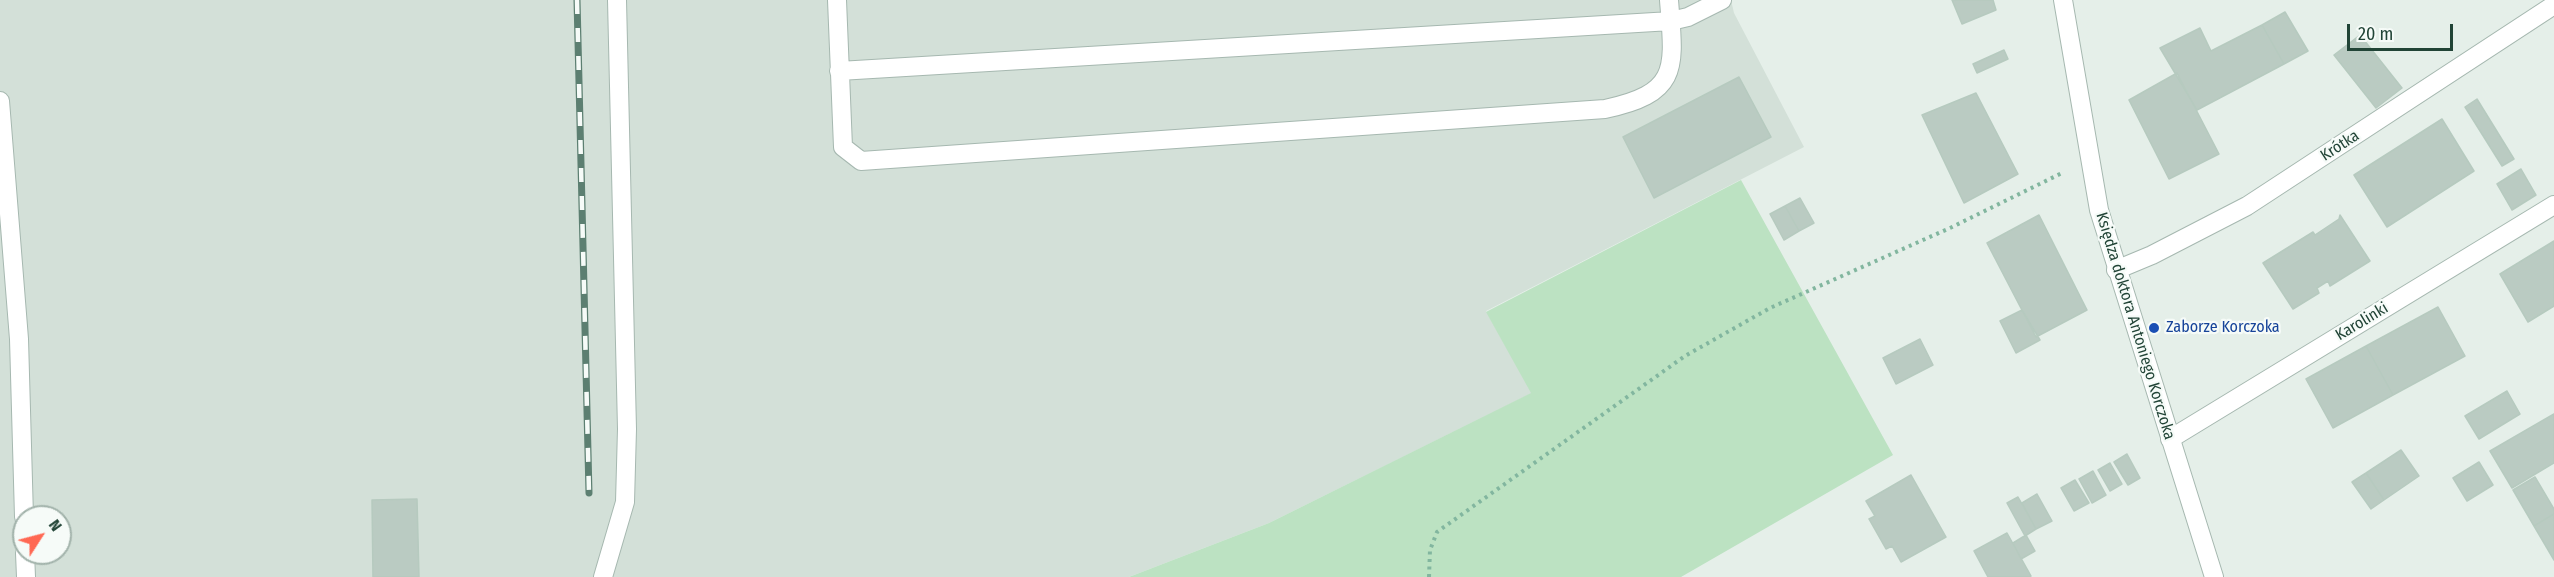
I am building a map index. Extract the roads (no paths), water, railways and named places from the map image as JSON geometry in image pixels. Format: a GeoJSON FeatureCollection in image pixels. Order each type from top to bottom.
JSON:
{"type":"FeatureCollection","features":[{"type":"Feature","properties":{"kind":"street"},"geometry":{"type":"LineString","coordinates":[[603,577],[625,502],[627,440],[616,0]]}},
{"type":"Feature","properties":{"kind":"street"},"geometry":{"type":"LineString","coordinates":[[837,0],[843,147],[861,161],[1605,109],[1624,105],[1648,95],[1663,83],[1671,70],[1673,59],[1670,0]]}},
{"type":"Feature","properties":{"kind":"street"},"geometry":{"type":"LineString","coordinates":[[839,71],[1671,21],[1688,17],[1722,0]]}},
{"type":"Feature","properties":{"kind":"street","name":"Księdza doktora Antoniego Korczoka"},"geometry":{"type":"LineString","coordinates":[[2063,0],[2099,210],[2214,577]]}},
{"type":"Feature","properties":{"kind":"street","name":"Krótka"},"geometry":{"type":"LineString","coordinates":[[2116,270],[2152,255],[2247,206],[2554,5]]}},
{"type":"Feature","properties":{"kind":"street"},"geometry":{"type":"LineString","coordinates":[[0,101],[19,339],[24,505]]}},
{"type":"Feature","properties":{"kind":"street","name":"Karolinki"},"geometry":{"type":"LineString","coordinates":[[2170,439],[2554,206]]}},
{"type":"Feature","properties":{"kind":"railway"},"geometry":{"type":"LineString","coordinates":[[577,0],[589,493]]}},
{"type":"Feature","properties":{"kind":"place","name":"Zaborze Korczoka"},"geometry":{"type":"Point","coordinates":[2154,328]}}]}
